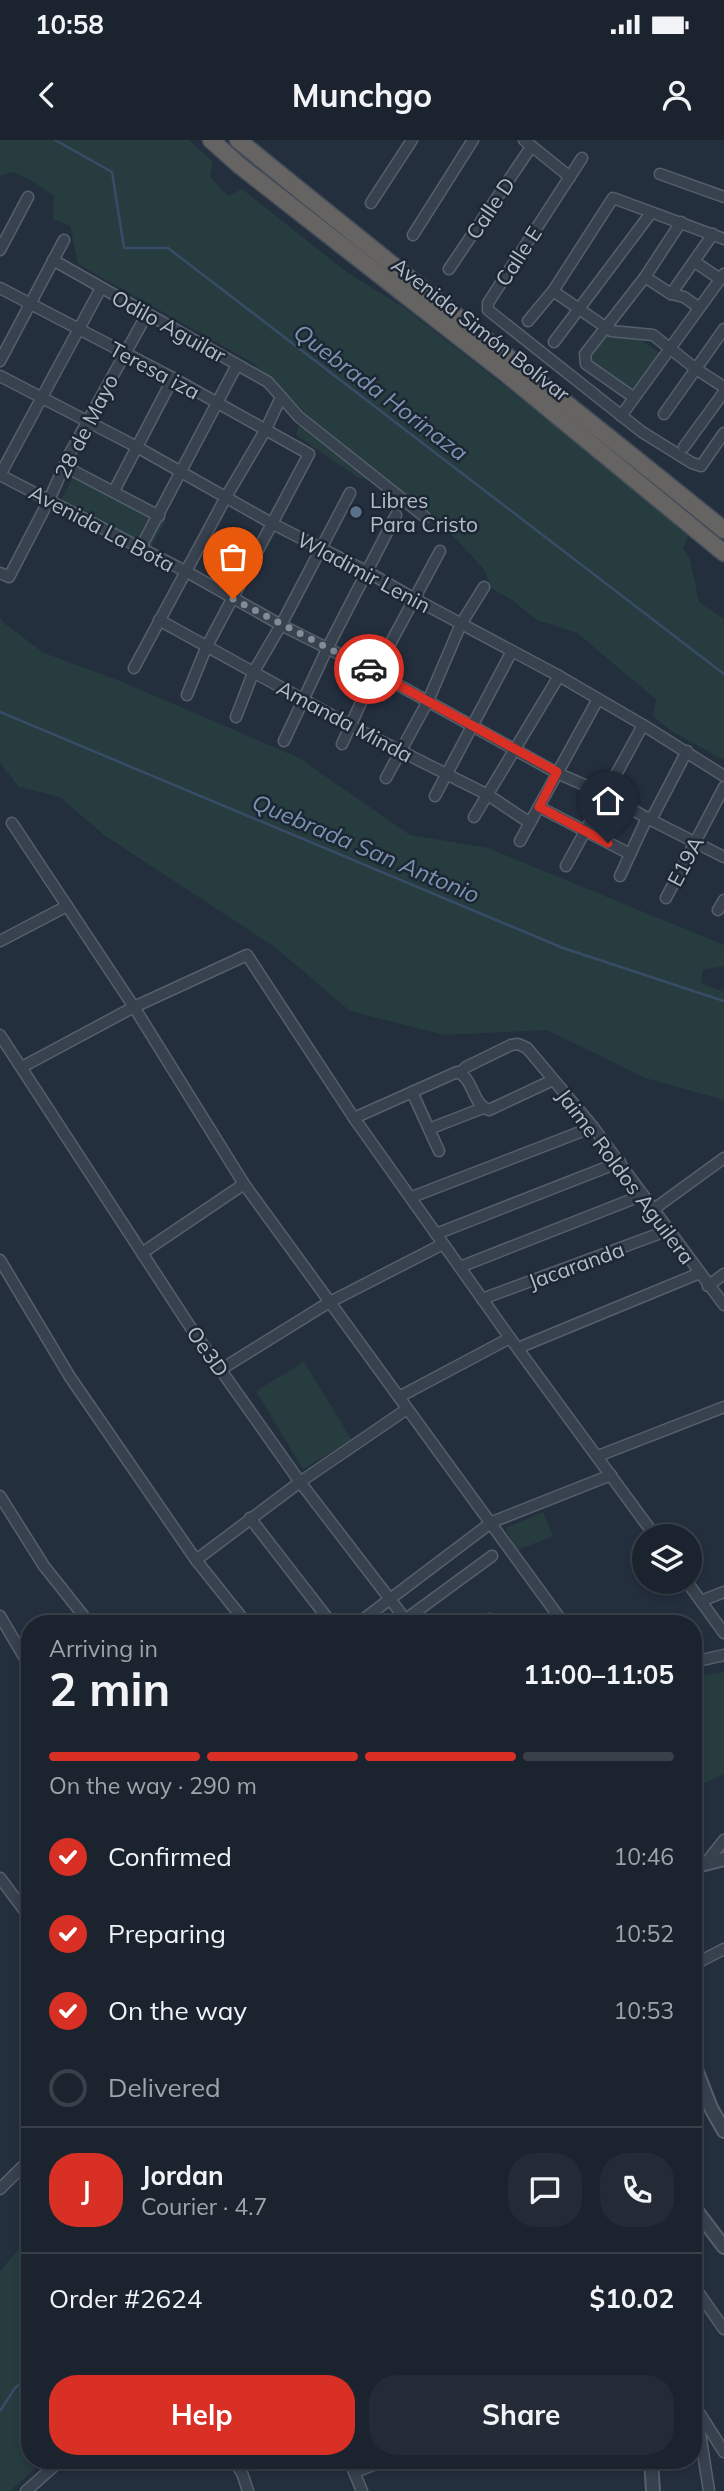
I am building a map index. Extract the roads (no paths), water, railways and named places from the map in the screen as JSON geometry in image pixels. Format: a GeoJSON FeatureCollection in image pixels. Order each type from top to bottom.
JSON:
{"type":"FeatureCollection","features":[{"type":"Feature","properties":{"kind":"highway","name":"Avenida Simón Bolívar"},"geometry":{"type":"LineString","coordinates":[[211,140],[239,165],[578,432],[724,553]]}},
{"type":"Feature","properties":{"kind":"highway","name":"Avenida Simón Bolívar"},"geometry":{"type":"LineString","coordinates":[[238,140],[724,530]]}},
{"type":"Feature","properties":{"kind":"street"},"geometry":{"type":"LineString","coordinates":[[371,203],[412,140]]}},
{"type":"Feature","properties":{"kind":"street"},"geometry":{"type":"LineString","coordinates":[[414,235],[473,140]]}},
{"type":"Feature","properties":{"kind":"street"},"geometry":{"type":"LineString","coordinates":[[528,143],[570,177]]}},
{"type":"Feature","properties":{"kind":"street","name":"Calle D"},"geometry":{"type":"LineString","coordinates":[[449,269],[528,143]]}},
{"type":"Feature","properties":{"kind":"street","name":"Calle E"},"geometry":{"type":"LineString","coordinates":[[582,158],[487,307],[621,416],[673,452],[701,466],[724,433]]}},
{"type":"Feature","properties":{"kind":"street"},"geometry":{"type":"LineString","coordinates":[[662,175],[724,197]]}},
{"type":"Feature","properties":{"kind":"street"},"geometry":{"type":"LineString","coordinates":[[0,250],[28,197]]}},
{"type":"Feature","properties":{"kind":"street"},"geometry":{"type":"LineString","coordinates":[[528,321],[553,291],[614,198],[724,239]]}},
{"type":"Feature","properties":{"kind":"street"},"geometry":{"type":"LineString","coordinates":[[554,342],[651,213]]}},
{"type":"Feature","properties":{"kind":"street"},"geometry":{"type":"LineString","coordinates":[[633,397],[586,364],[585,354],[645,277],[681,222]]}},
{"type":"Feature","properties":{"kind":"street"},"geometry":{"type":"LineString","coordinates":[[671,294],[713,234]]}},
{"type":"Feature","properties":{"kind":"street"},"geometry":{"type":"LineString","coordinates":[[0,361],[64,240]]}},
{"type":"Feature","properties":{"kind":"street","name":"Odilo Aguilar"},"geometry":{"type":"LineString","coordinates":[[53,260],[268,382],[299,416],[425,517]]}},
{"type":"Feature","properties":{"kind":"street"},"geometry":{"type":"LineString","coordinates":[[621,416],[722,276],[695,262]]}},
{"type":"Feature","properties":{"kind":"street"},"geometry":{"type":"LineString","coordinates":[[645,277],[698,307]]}},
{"type":"Feature","properties":{"kind":"street","name":"Teresa iza"},"geometry":{"type":"LineString","coordinates":[[0,288],[173,378],[309,454],[273,524]]}},
{"type":"Feature","properties":{"kind":"street"},"geometry":{"type":"LineString","coordinates":[[0,475],[101,288]]}},
{"type":"Feature","properties":{"kind":"street"},"geometry":{"type":"LineString","coordinates":[[553,291],[607,328],[618,332],[653,335],[724,387]]}},
{"type":"Feature","properties":{"kind":"street","name":"28 de Mayo"},"geometry":{"type":"LineString","coordinates":[[5,575],[49,500],[87,421],[147,314]]}},
{"type":"Feature","properties":{"kind":"street"},"geometry":{"type":"LineString","coordinates":[[664,414],[724,329]]}},
{"type":"Feature","properties":{"kind":"street"},"geometry":{"type":"LineString","coordinates":[[140,549],[237,365]]}},
{"type":"Feature","properties":{"kind":"street","name":"Wladimir Lenin"},"geometry":{"type":"LineString","coordinates":[[0,376],[137,447],[273,524],[366,570],[559,676],[643,724],[724,776]]}},
{"type":"Feature","properties":{"kind":"street"},"geometry":{"type":"LineString","coordinates":[[114,491],[173,378]]}},
{"type":"Feature","properties":{"kind":"street"},"geometry":{"type":"LineString","coordinates":[[684,447],[724,392]]}},
{"type":"Feature","properties":{"kind":"street"},"geometry":{"type":"LineString","coordinates":[[134,668],[281,397]]}},
{"type":"Feature","properties":{"kind":"street"},"geometry":{"type":"LineString","coordinates":[[64,466],[159,516]]}},
{"type":"Feature","properties":{"kind":"street","name":"Avenida La Bota"},"geometry":{"type":"LineString","coordinates":[[0,475],[187,572],[281,625],[375,672],[557,772],[606,794],[649,819],[724,856]]}},
{"type":"Feature","properties":{"kind":"street"},"geometry":{"type":"LineString","coordinates":[[236,717],[253,673],[350,493]]}},
{"type":"Feature","properties":{"kind":"street"},"geometry":{"type":"LineString","coordinates":[[284,741],[366,570],[396,515]]}},
{"type":"Feature","properties":{"kind":"street"},"geometry":{"type":"LineString","coordinates":[[187,695],[206,648],[273,524]]}},
{"type":"Feature","properties":{"kind":"street"},"geometry":{"type":"LineString","coordinates":[[342,744],[375,672],[440,551]]}},
{"type":"Feature","properties":{"kind":"street"},"geometry":{"type":"LineString","coordinates":[[386,778],[428,701],[461,624],[484,587]]}},
{"type":"Feature","properties":{"kind":"street","name":"Amanda Minda"},"geometry":{"type":"LineString","coordinates":[[159,620],[351,726],[488,794],[530,823]]}},
{"type":"Feature","properties":{"kind":"street"},"geometry":{"type":"LineString","coordinates":[[435,796],[512,651]]}},
{"type":"Feature","properties":{"kind":"street"},"geometry":{"type":"LineString","coordinates":[[474,817],[559,676]]}},
{"type":"Feature","properties":{"kind":"street"},"geometry":{"type":"LineString","coordinates":[[520,841],[598,699]]}},
{"type":"Feature","properties":{"kind":"street"},"geometry":{"type":"LineString","coordinates":[[566,866],[643,724]]}},
{"type":"Feature","properties":{"kind":"street"},"geometry":{"type":"LineString","coordinates":[[620,876],[687,751]]}},
{"type":"Feature","properties":{"kind":"street","name":"E19A"},"geometry":{"type":"LineString","coordinates":[[666,898],[724,787]]}},
{"type":"Feature","properties":{"kind":"street"},"geometry":{"type":"LineString","coordinates":[[539,807],[630,854]]}},
{"type":"Feature","properties":{"kind":"street"},"geometry":{"type":"LineString","coordinates":[[12,823],[134,1007],[244,1184],[328,1303],[492,1522],[558,1615]]}},
{"type":"Feature","properties":{"kind":"street"},"geometry":{"type":"LineString","coordinates":[[0,941],[67,905]]}},
{"type":"Feature","properties":{"kind":"street"},"geometry":{"type":"LineString","coordinates":[[22,1067],[134,1007],[247,955],[354,1118],[646,1524]]}},
{"type":"Feature","properties":{"kind":"street","name":"Oe3D"},"geometry":{"type":"LineString","coordinates":[[0,1035],[220,1370],[300,1482],[404,1615]]}},
{"type":"Feature","properties":{"kind":"street","name":"Jaime Roldos Aguilera"},"geometry":{"type":"LineString","coordinates":[[460,1073],[466,1067],[511,1045],[518,1044],[527,1048],[620,1162],[724,1306]]}},
{"type":"Feature","properties":{"kind":"street"},"geometry":{"type":"LineString","coordinates":[[354,1118],[451,1074],[460,1073],[465,1076],[483,1108]]}},
{"type":"Feature","properties":{"kind":"street"},"geometry":{"type":"LineString","coordinates":[[429,1129],[483,1108],[496,1108],[553,1080]]}},
{"type":"Feature","properties":{"kind":"street"},"geometry":{"type":"LineString","coordinates":[[412,1093],[439,1151]]}},
{"type":"Feature","properties":{"kind":"street"},"geometry":{"type":"LineString","coordinates":[[412,1197],[593,1127]]}},
{"type":"Feature","properties":{"kind":"street"},"geometry":{"type":"LineString","coordinates":[[654,1209],[724,1158]]}},
{"type":"Feature","properties":{"kind":"street"},"geometry":{"type":"LineString","coordinates":[[436,1234],[620,1162]]}},
{"type":"Feature","properties":{"kind":"street"},"geometry":{"type":"LineString","coordinates":[[142,1253],[244,1184]]}},
{"type":"Feature","properties":{"kind":"street"},"geometry":{"type":"LineString","coordinates":[[460,1267],[643,1195]]}},
{"type":"Feature","properties":{"kind":"street","name":"Jacaranda"},"geometry":{"type":"LineString","coordinates":[[482,1299],[669,1230]]}},
{"type":"Feature","properties":{"kind":"street"},"geometry":{"type":"LineString","coordinates":[[220,1370],[328,1303],[443,1244]]}},
{"type":"Feature","properties":{"kind":"street"},"geometry":{"type":"LineString","coordinates":[[0,1260],[70,1377],[196,1560],[240,1615]]}},
{"type":"Feature","properties":{"kind":"street"},"geometry":{"type":"LineString","coordinates":[[518,1348],[700,1273]]}},
{"type":"Feature","properties":{"kind":"street"},"geometry":{"type":"LineString","coordinates":[[708,1286],[724,1274]]}},
{"type":"Feature","properties":{"kind":"street"},"geometry":{"type":"LineString","coordinates":[[399,1397],[510,1338]]}},
{"type":"Feature","properties":{"kind":"street"},"geometry":{"type":"LineString","coordinates":[[598,1457],[724,1407]]}},
{"type":"Feature","properties":{"kind":"street"},"geometry":{"type":"LineString","coordinates":[[196,1560],[300,1482],[407,1409]]}},
{"type":"Feature","properties":{"kind":"street"},"geometry":{"type":"LineString","coordinates":[[368,1615],[492,1522],[611,1475]]}},
{"type":"Feature","properties":{"kind":"street"},"geometry":{"type":"LineString","coordinates":[[0,1496],[44,1566],[83,1615]]}},
{"type":"Feature","properties":{"kind":"street"},"geometry":{"type":"LineString","coordinates":[[250,1518],[325,1615]]}},
{"type":"Feature","properties":{"kind":"street"},"geometry":{"type":"LineString","coordinates":[[416,1615],[492,1556]]}},
{"type":"Feature","properties":{"kind":"street"},"geometry":{"type":"LineString","coordinates":[[701,1601],[724,1592]]}},
{"type":"Feature","properties":{"kind":"street"},"geometry":{"type":"LineString","coordinates":[[696,1594],[724,1633]]}},
{"type":"Feature","properties":{"kind":"street"},"geometry":{"type":"LineString","coordinates":[[0,1616],[21,1652]]}},
{"type":"Feature","properties":{"kind":"street"},"geometry":{"type":"LineString","coordinates":[[702,1660],[724,1656]]}},
{"type":"Feature","properties":{"kind":"street"},"geometry":{"type":"LineString","coordinates":[[702,1862],[724,1840]]}},
{"type":"Feature","properties":{"kind":"street"},"geometry":{"type":"LineString","coordinates":[[702,1864],[724,1859]]}},
{"type":"Feature","properties":{"kind":"street"},"geometry":{"type":"LineString","coordinates":[[0,1866],[13,1896]]}},
{"type":"Feature","properties":{"kind":"street"},"geometry":{"type":"LineString","coordinates":[[0,1878],[21,1906]]}},
{"type":"Feature","properties":{"kind":"street"},"geometry":{"type":"LineString","coordinates":[[702,1960],[724,1949]]}},
{"type":"Feature","properties":{"kind":"street"},"geometry":{"type":"LineString","coordinates":[[702,2085],[724,2131]]}},
{"type":"Feature","properties":{"kind":"street"},"geometry":{"type":"LineString","coordinates":[[0,2189],[21,2168]]}},
{"type":"Feature","properties":{"kind":"street"},"geometry":{"type":"LineString","coordinates":[[702,2218],[724,2247]]}},
{"type":"Feature","properties":{"kind":"street"},"geometry":{"type":"LineString","coordinates":[[702,2298],[724,2329]]}},
{"type":"Feature","properties":{"kind":"street"},"geometry":{"type":"LineString","coordinates":[[702,2416],[724,2452]]}},
{"type":"Feature","properties":{"kind":"street"},"geometry":{"type":"LineString","coordinates":[[702,2445],[709,2491]]}},
{"type":"Feature","properties":{"kind":"street"},"geometry":{"type":"LineString","coordinates":[[26,2491],[51,2469]]}},
{"type":"Feature","properties":{"kind":"street"},"geometry":{"type":"LineString","coordinates":[[239,2469],[248,2491]]}},
{"type":"Feature","properties":{"kind":"street"},"geometry":{"type":"LineString","coordinates":[[354,2469],[362,2491]]}},
{"type":"Feature","properties":{"kind":"street"},"geometry":{"type":"LineString","coordinates":[[355,2472],[363,2469]]}},
{"type":"Feature","properties":{"kind":"street"},"geometry":{"type":"LineString","coordinates":[[652,2469],[653,2491]]}},
{"type":"Feature","properties":{"kind":"waterway","name":"Quebrada Horinaza"},"geometry":{"type":"LineString","coordinates":[[55,140],[112,172],[124,248],[168,248],[724,674]]}},
{"type":"Feature","properties":{"kind":"waterway","name":"Quebrada San Antonio"},"geometry":{"type":"LineString","coordinates":[[0,712],[563,948],[724,1001]]}},
{"type":"Feature","properties":{"kind":"waterway"},"geometry":{"type":"LineString","coordinates":[[0,2411],[21,2383]]}},
{"type":"Feature","properties":{"kind":"place","name":"Libres Para Cristo"},"geometry":{"type":"Point","coordinates":[356,512]}}]}
